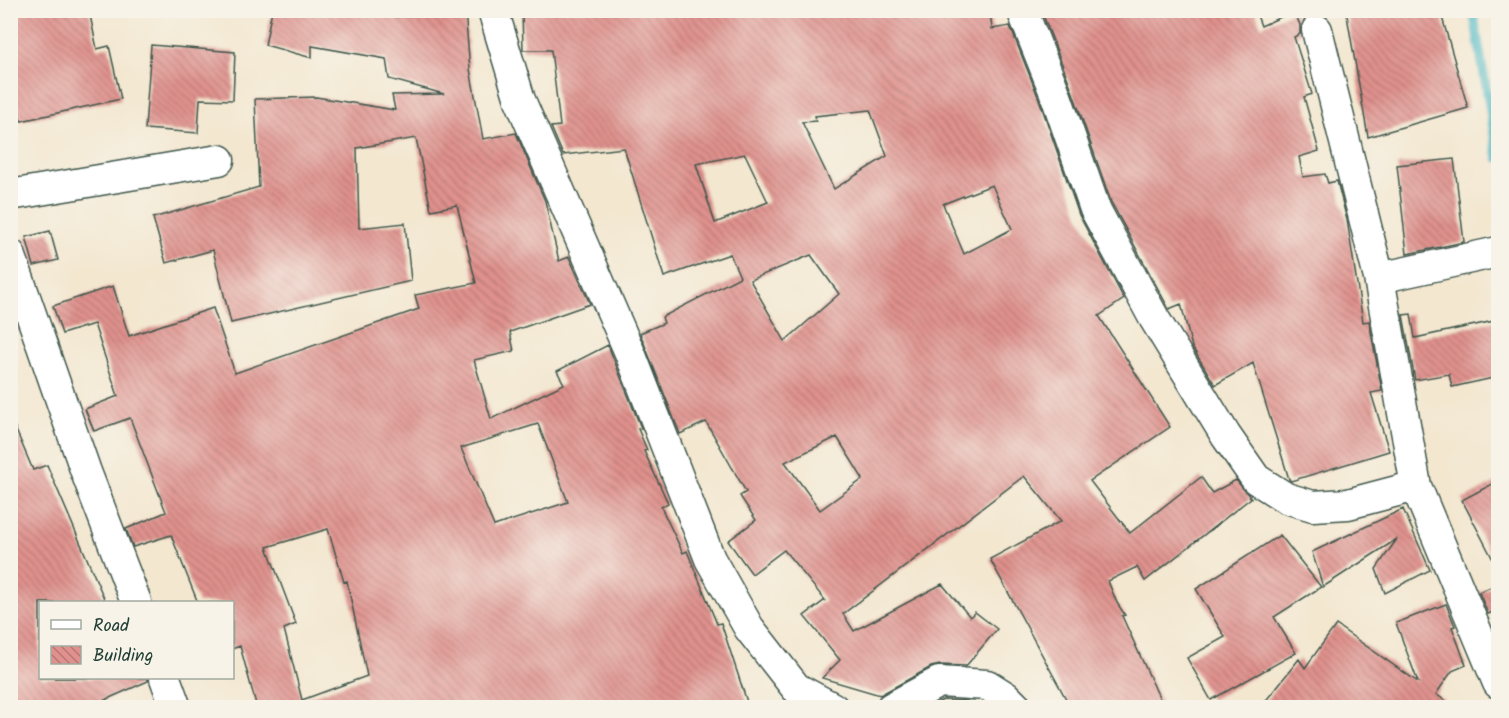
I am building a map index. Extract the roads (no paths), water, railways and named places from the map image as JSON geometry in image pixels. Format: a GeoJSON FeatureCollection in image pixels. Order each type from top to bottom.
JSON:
{"type":"FeatureCollection","features":[{"type":"Feature","properties":{"kind":"street"},"geometry":{"type":"LineString","coordinates":[[494,10],[520,100],[630,353],[710,559],[749,628],[796,688],[833,708]]}},
{"type":"Feature","properties":{"kind":"street"},"geometry":{"type":"LineString","coordinates":[[1022,10],[1055,93],[1095,209],[1154,318],[1226,436],[1256,479],[1286,498],[1313,506],[1348,504],[1416,486]]}},
{"type":"Feature","properties":{"kind":"street"},"geometry":{"type":"LineString","coordinates":[[1317,30],[1379,278],[1416,486],[1498,683]]}},
{"type":"Feature","properties":{"kind":"street"},"geometry":{"type":"LineString","coordinates":[[10,195],[219,160]]}},
{"type":"Feature","properties":{"kind":"street"},"geometry":{"type":"LineString","coordinates":[[1379,278],[1496,252]]}},
{"type":"Feature","properties":{"kind":"street"},"geometry":{"type":"LineString","coordinates":[[10,254],[86,472],[135,601]]}},
{"type":"Feature","properties":{"kind":"street"},"geometry":{"type":"LineString","coordinates":[[165,679],[176,708]]}},
{"type":"Feature","properties":{"kind":"street"},"geometry":{"type":"LineString","coordinates":[[891,708],[939,682],[987,685],[1017,708]]}},
{"type":"Feature","properties":{"kind":"waterway"},"geometry":{"type":"LineString","coordinates":[[1473,10],[1498,158]]}}]}
